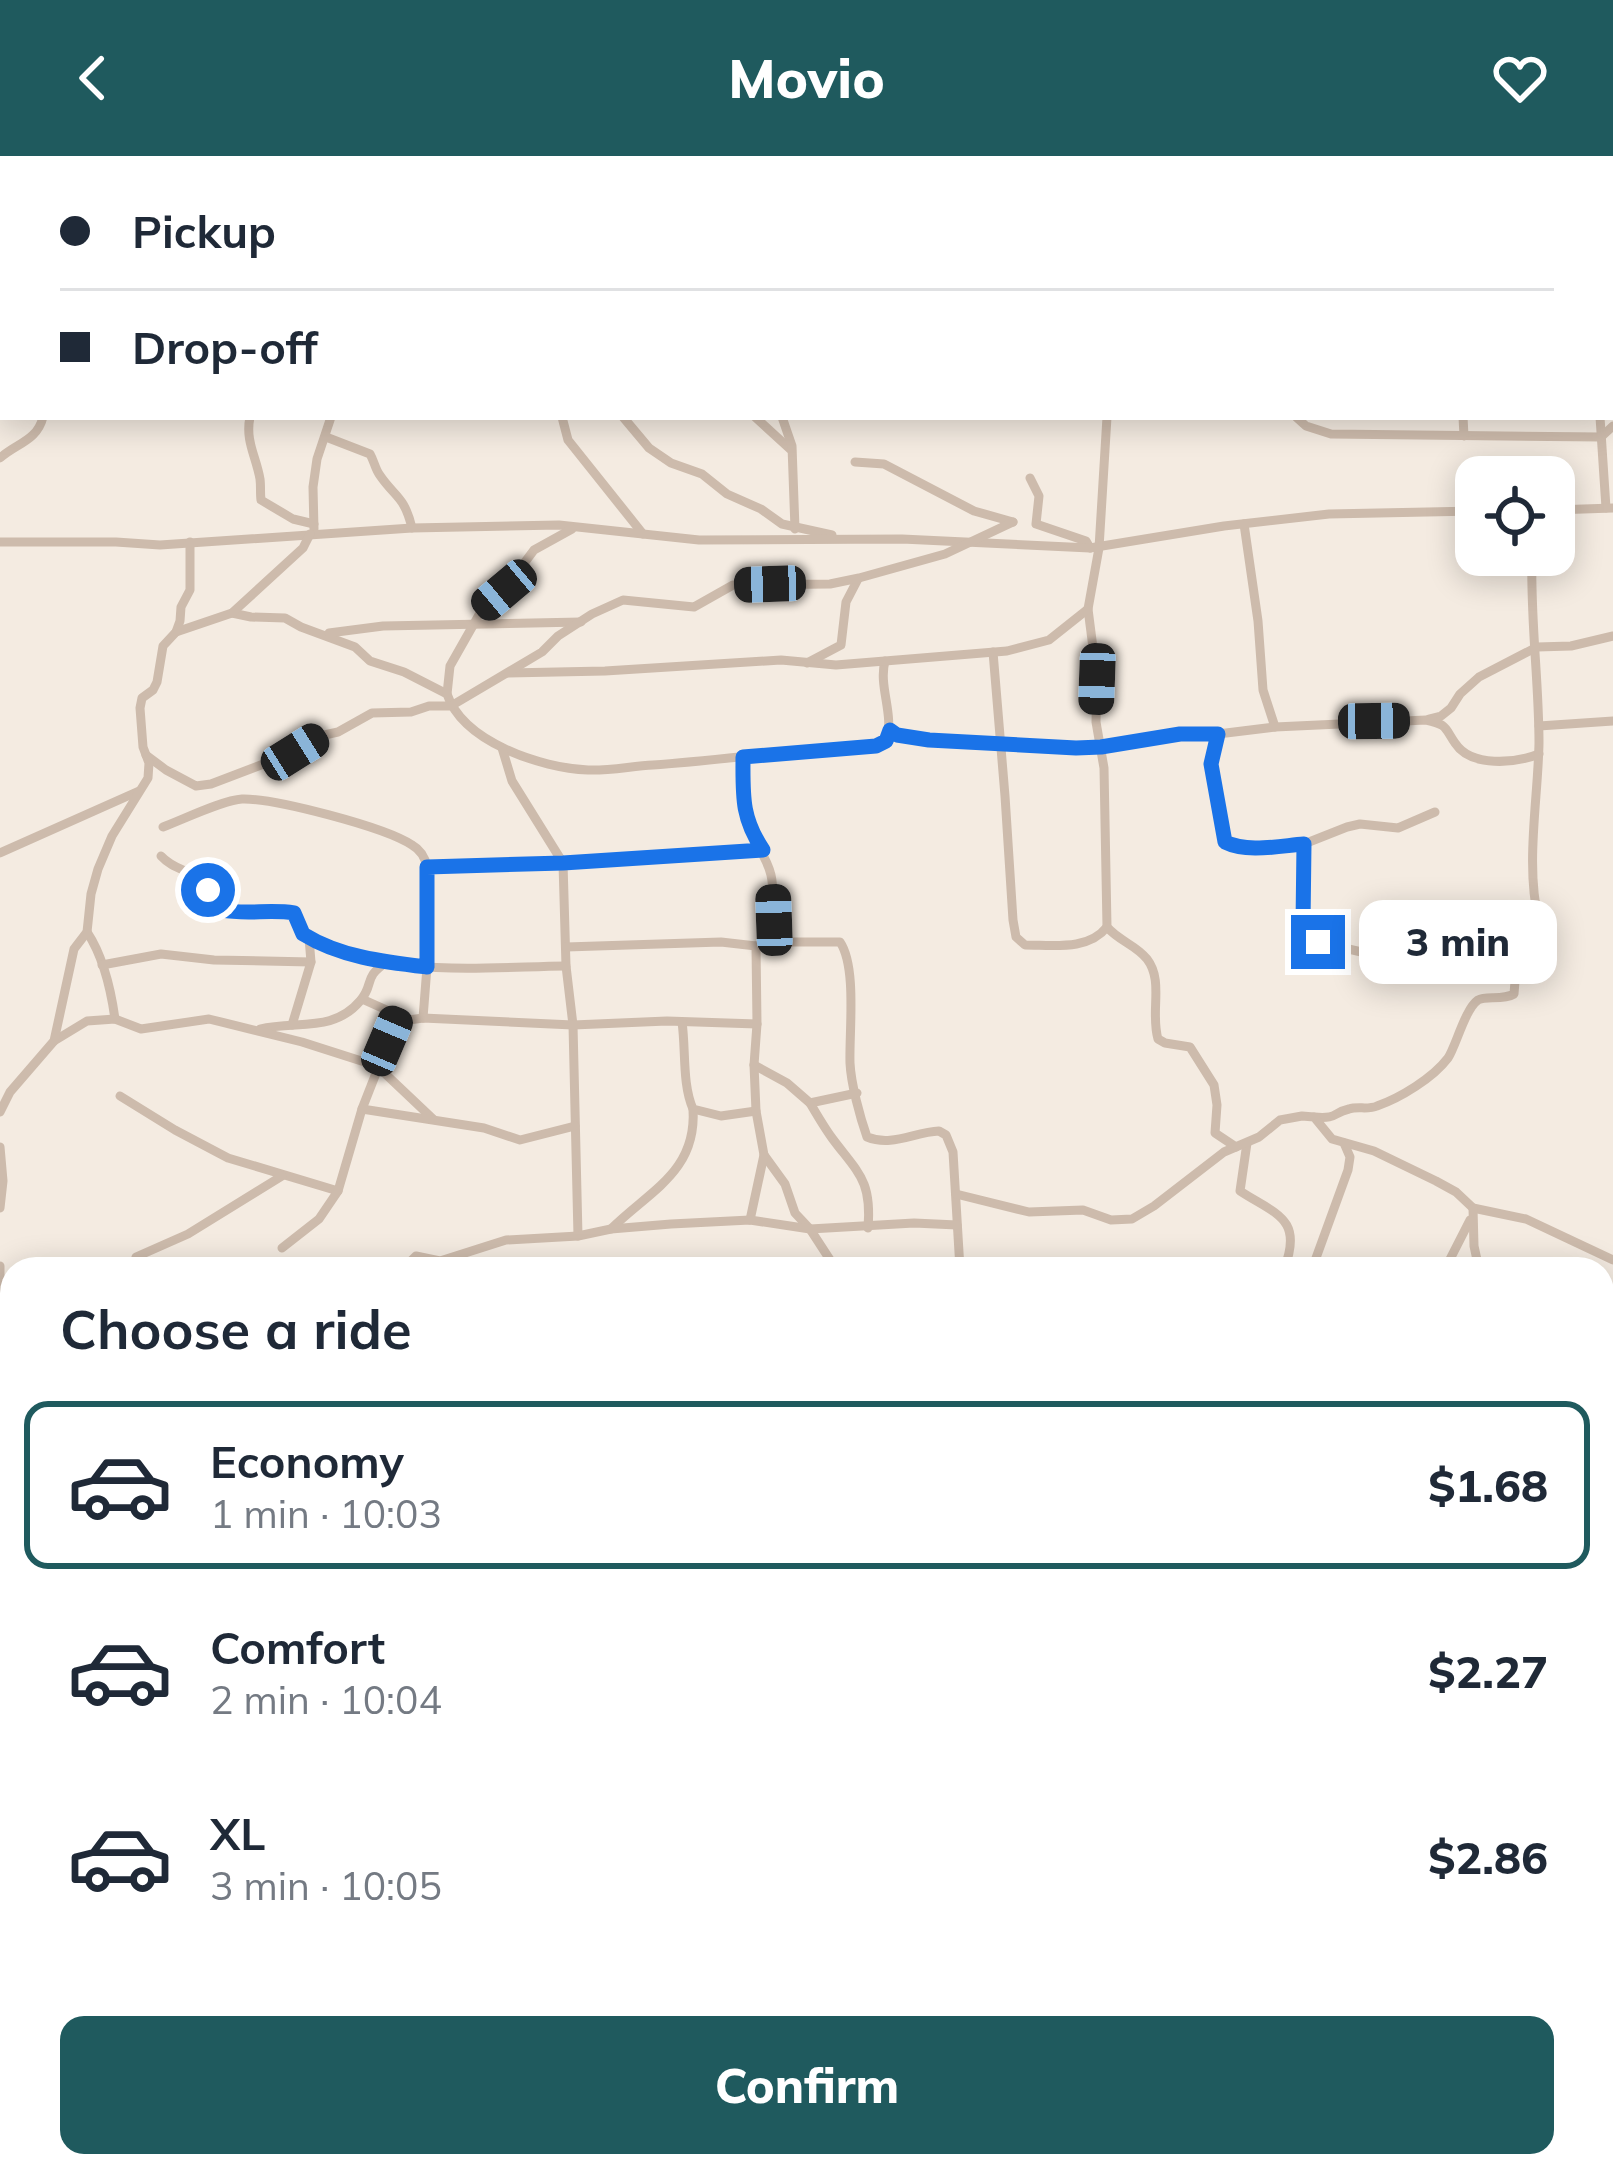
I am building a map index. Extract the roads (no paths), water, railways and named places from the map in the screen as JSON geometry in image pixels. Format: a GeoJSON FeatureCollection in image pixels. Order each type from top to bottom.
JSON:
{"type":"FeatureCollection","features":[{"type":"Feature","properties":{"kind":"street"},"geometry":{"type":"LineString","coordinates":[[0,458],[33,437],[42,420]]}},
{"type":"Feature","properties":{"kind":"street"},"geometry":{"type":"LineString","coordinates":[[250,420],[249,443],[261,500],[313,531]]}},
{"type":"Feature","properties":{"kind":"street"},"geometry":{"type":"LineString","coordinates":[[176,632],[232,613],[303,548],[313,531],[317,460],[330,420]]}},
{"type":"Feature","properties":{"kind":"street"},"geometry":{"type":"LineString","coordinates":[[563,420],[568,440],[643,534]]}},
{"type":"Feature","properties":{"kind":"street"},"geometry":{"type":"LineString","coordinates":[[625,420],[649,448],[671,463],[702,474],[727,494],[782,524],[850,539]]}},
{"type":"Feature","properties":{"kind":"street"},"geometry":{"type":"LineString","coordinates":[[758,420],[790,449]]}},
{"type":"Feature","properties":{"kind":"street"},"geometry":{"type":"LineString","coordinates":[[783,420],[792,446],[794,540]]}},
{"type":"Feature","properties":{"kind":"street"},"geometry":{"type":"LineString","coordinates":[[1107,420],[1088,609],[1104,768],[1107,927],[1151,964],[1156,976],[1158,1039],[1190,1047],[1214,1085],[1214,1133],[1242,1145]]}},
{"type":"Feature","properties":{"kind":"street"},"geometry":{"type":"LineString","coordinates":[[1299,420],[1331,434],[1601,436],[1613,426]]}},
{"type":"Feature","properties":{"kind":"street"},"geometry":{"type":"LineString","coordinates":[[1463,420],[1464,436]]}},
{"type":"Feature","properties":{"kind":"street"},"geometry":{"type":"LineString","coordinates":[[1575,509],[1609,508],[1600,420]]}},
{"type":"Feature","properties":{"kind":"street"},"geometry":{"type":"LineString","coordinates":[[326,437],[370,454],[379,473],[400,496],[412,528]]}},
{"type":"Feature","properties":{"kind":"street"},"geometry":{"type":"LineString","coordinates":[[146,755],[196,786],[211,784],[295,752],[372,713],[411,712],[449,700],[542,652],[558,636],[623,600],[694,608],[733,585],[830,584],[945,554],[1012,521],[974,511],[884,464],[855,461]]}},
{"type":"Feature","properties":{"kind":"street"},"geometry":{"type":"LineString","coordinates":[[1030,478],[1040,496],[1036,524],[1094,548]]}},
{"type":"Feature","properties":{"kind":"street"},"geometry":{"type":"LineString","coordinates":[[0,542],[160,545],[313,531],[559,525],[699,541],[850,539],[1094,548],[1329,514],[1455,511]]}},
{"type":"Feature","properties":{"kind":"street"},"geometry":{"type":"LineString","coordinates":[[1244,524],[1264,690],[1274,728]]}},
{"type":"Feature","properties":{"kind":"street"},"geometry":{"type":"LineString","coordinates":[[449,700],[450,666],[484,607],[504,590],[534,550],[575,527]]}},
{"type":"Feature","properties":{"kind":"street"},"geometry":{"type":"LineString","coordinates":[[54,1041],[74,949],[86,932],[98,869],[112,836],[148,778],[140,708],[142,698],[157,682],[163,646],[176,632],[190,590],[190,542]]}},
{"type":"Feature","properties":{"kind":"street"},"geometry":{"type":"LineString","coordinates":[[956,1194],[1029,1212],[1083,1210],[1111,1220],[1132,1219],[1211,1161],[1280,1120],[1331,1118],[1346,1109],[1376,1107],[1434,1072],[1450,1056],[1476,1001],[1514,994],[1517,955],[1539,922],[1535,903],[1539,726],[1533,576]]}},
{"type":"Feature","properties":{"kind":"street"},"geometry":{"type":"LineString","coordinates":[[807,663],[841,645],[846,602],[859,578]]}},
{"type":"Feature","properties":{"kind":"street"},"geometry":{"type":"LineString","coordinates":[[503,673],[781,661],[836,665],[993,652],[1049,640],[1088,609]]}},
{"type":"Feature","properties":{"kind":"street"},"geometry":{"type":"LineString","coordinates":[[232,613],[280,616],[355,647],[370,662],[404,672],[449,700],[466,724],[502,748],[538,762],[588,770],[876,746],[886,741],[890,730],[881,675],[885,661]]}},
{"type":"Feature","properties":{"kind":"street"},"geometry":{"type":"LineString","coordinates":[[323,634],[382,626],[580,622]]}},
{"type":"Feature","properties":{"kind":"street"},"geometry":{"type":"LineString","coordinates":[[890,730],[929,740],[1101,747],[1180,734],[1426,720],[1451,708],[1479,677],[1537,647],[1571,646],[1613,636]]}},
{"type":"Feature","properties":{"kind":"street"},"geometry":{"type":"LineString","coordinates":[[993,652],[1016,937],[1024,945],[1078,944],[1097,939],[1107,927]]}},
{"type":"Feature","properties":{"kind":"street"},"geometry":{"type":"LineString","coordinates":[[1426,720],[1441,723],[1465,753],[1480,758],[1521,761],[1539,754]]}},
{"type":"Feature","properties":{"kind":"street"},"geometry":{"type":"LineString","coordinates":[[1539,726],[1613,721]]}},
{"type":"Feature","properties":{"kind":"street"},"geometry":{"type":"LineString","coordinates":[[1218,734],[1211,764],[1225,842],[1230,846],[1304,844],[1347,826],[1398,828],[1435,812]]}},
{"type":"Feature","properties":{"kind":"street"},"geometry":{"type":"LineString","coordinates":[[502,748],[512,781],[563,863],[578,1236]]}},
{"type":"Feature","properties":{"kind":"street"},"geometry":{"type":"LineString","coordinates":[[743,757],[748,827],[763,850],[773,886],[779,942]]}},
{"type":"Feature","properties":{"kind":"street"},"geometry":{"type":"LineString","coordinates":[[0,853],[139,791]]}},
{"type":"Feature","properties":{"kind":"street"},"geometry":{"type":"LineString","coordinates":[[163,827],[238,799],[282,804],[352,822],[415,846],[427,867],[423,1018]]}},
{"type":"Feature","properties":{"kind":"street"},"geometry":{"type":"LineString","coordinates":[[1304,844],[1303,924],[1318,942],[1374,955],[1411,942],[1522,944]]}},
{"type":"Feature","properties":{"kind":"street"},"geometry":{"type":"LineString","coordinates":[[427,867],[763,850]]}},
{"type":"Feature","properties":{"kind":"street"},"geometry":{"type":"LineString","coordinates":[[161,856],[204,883],[222,910],[294,913],[303,934],[334,950],[427,967],[566,966]]}},
{"type":"Feature","properties":{"kind":"street"},"geometry":{"type":"LineString","coordinates":[[86,932],[95,944],[115,1019]]}},
{"type":"Feature","properties":{"kind":"street"},"geometry":{"type":"LineString","coordinates":[[292,1024],[311,962],[309,938]]}},
{"type":"Feature","properties":{"kind":"street"},"geometry":{"type":"LineString","coordinates":[[566,946],[840,942],[845,948],[849,985],[850,1070],[867,1137],[875,1141],[939,1131],[946,1135],[953,1152],[959,1257]]}},
{"type":"Feature","properties":{"kind":"street"},"geometry":{"type":"LineString","coordinates":[[750,1220],[764,1155],[754,1065],[756,946]]}},
{"type":"Feature","properties":{"kind":"street"},"geometry":{"type":"LineString","coordinates":[[101,965],[161,955],[311,962]]}},
{"type":"Feature","properties":{"kind":"street"},"geometry":{"type":"LineString","coordinates":[[255,1030],[338,1019],[362,999],[371,974],[387,962]]}},
{"type":"Feature","properties":{"kind":"street"},"geometry":{"type":"LineString","coordinates":[[362,999],[409,1020],[757,1024]]}},
{"type":"Feature","properties":{"kind":"street"},"geometry":{"type":"LineString","coordinates":[[282,1248],[319,1220],[338,1191],[362,1108],[398,1017]]}},
{"type":"Feature","properties":{"kind":"street"},"geometry":{"type":"LineString","coordinates":[[0,1112],[10,1092],[54,1041],[86,1021],[115,1019],[141,1029],[209,1019],[377,1066],[434,1119]]}},
{"type":"Feature","properties":{"kind":"street"},"geometry":{"type":"LineString","coordinates":[[611,1229],[664,1184],[688,1150],[694,1130],[686,1093],[682,1022]]}},
{"type":"Feature","properties":{"kind":"street"},"geometry":{"type":"LineString","coordinates":[[754,1065],[787,1083],[810,1103],[852,1161],[867,1188],[868,1228]]}},
{"type":"Feature","properties":{"kind":"street"},"geometry":{"type":"LineString","coordinates":[[810,1103],[857,1093]]}},
{"type":"Feature","properties":{"kind":"street"},"geometry":{"type":"LineString","coordinates":[[120,1096],[228,1158],[338,1191]]}},
{"type":"Feature","properties":{"kind":"street"},"geometry":{"type":"LineString","coordinates":[[362,1108],[484,1128],[520,1140],[574,1126]]}},
{"type":"Feature","properties":{"kind":"street"},"geometry":{"type":"LineString","coordinates":[[693,1109],[722,1116],[756,1111]]}},
{"type":"Feature","properties":{"kind":"street"},"geometry":{"type":"LineString","coordinates":[[1314,1117],[1332,1139],[1374,1151],[1456,1192],[1473,1212],[1476,1257]]}},
{"type":"Feature","properties":{"kind":"street"},"geometry":{"type":"LineString","coordinates":[[1316,1257],[1348,1170],[1350,1157],[1344,1143]]}},
{"type":"Feature","properties":{"kind":"street"},"geometry":{"type":"LineString","coordinates":[[1242,1145],[1240,1191],[1264,1202],[1287,1221],[1291,1242],[1287,1257]]}},
{"type":"Feature","properties":{"kind":"street"},"geometry":{"type":"LineString","coordinates":[[0,1148],[0,1208]]}},
{"type":"Feature","properties":{"kind":"street"},"geometry":{"type":"LineString","coordinates":[[764,1155],[784,1184],[795,1213],[828,1257]]}},
{"type":"Feature","properties":{"kind":"street"},"geometry":{"type":"LineString","coordinates":[[136,1257],[188,1234],[282,1176]]}},
{"type":"Feature","properties":{"kind":"street"},"geometry":{"type":"LineString","coordinates":[[1473,1212],[1526,1219],[1607,1257]]}},
{"type":"Feature","properties":{"kind":"street"},"geometry":{"type":"LineString","coordinates":[[1450,1257],[1473,1212]]}},
{"type":"Feature","properties":{"kind":"street"},"geometry":{"type":"LineString","coordinates":[[453,1257],[506,1240],[750,1220],[810,1229],[914,1223],[957,1226]]}},
{"type":"Feature","properties":{"kind":"street"},"geometry":{"type":"LineString","coordinates":[[0,1266],[0,1290]]}}]}
